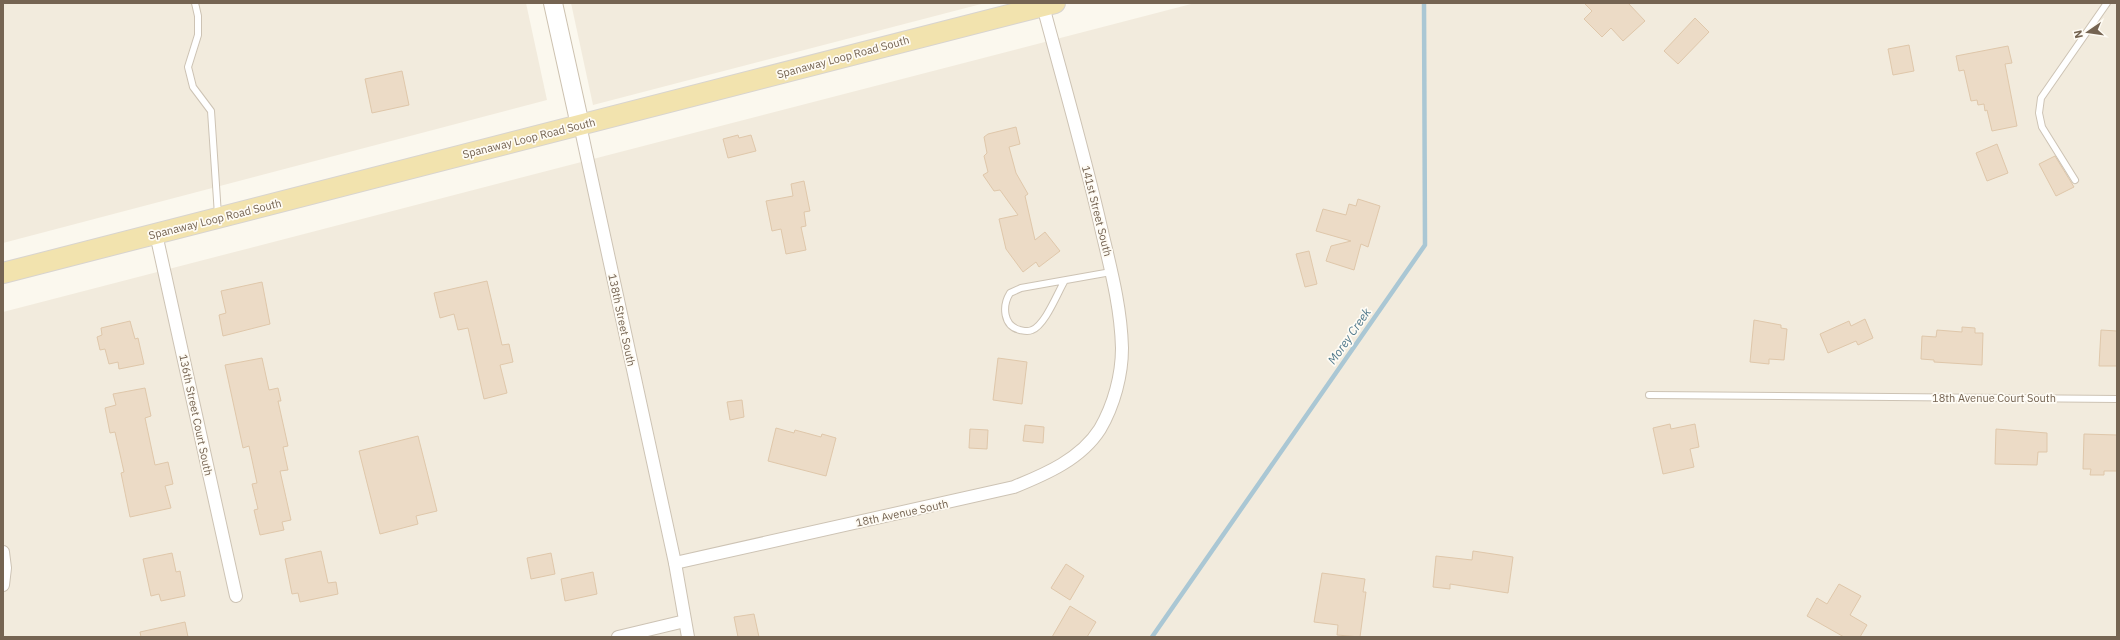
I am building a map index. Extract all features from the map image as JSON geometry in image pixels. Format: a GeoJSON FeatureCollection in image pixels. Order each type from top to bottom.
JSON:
{"type":"FeatureCollection","features":[{"type":"Feature","properties":{"kind":"main road","name":"Spanaway Loop Road South"},"geometry":{"type":"LineString","coordinates":[[3,273],[1049,4]]}},
{"type":"Feature","properties":{"kind":"street","name":"138th Street South"},"geometry":{"type":"LineString","coordinates":[[553,3],[675,563],[688,637]]}},
{"type":"Feature","properties":{"kind":"street","name":"141st Street South"},"geometry":{"type":"LineString","coordinates":[[1049,4],[1119,303],[1122,349],[1119,377],[1112,404],[1106,418]]}},
{"type":"Feature","properties":{"kind":"street","name":"136th Street Court South"},"geometry":{"type":"LineString","coordinates":[[156,234],[236,596]]}},
{"type":"Feature","properties":{"kind":"street","name":"18th Avenue South"},"geometry":{"type":"LineString","coordinates":[[675,563],[1014,487],[1036,478],[1069,460],[1092,440],[1106,418]]}},
{"type":"Feature","properties":{"kind":"street"},"geometry":{"type":"LineString","coordinates":[[3,552],[5,568],[3,585]]}},
{"type":"Feature","properties":{"kind":"street"},"geometry":{"type":"LineString","coordinates":[[618,637],[685,621]]}},
{"type":"Feature","properties":{"kind":"lane"},"geometry":{"type":"LineString","coordinates":[[195,3],[198,16],[198,35],[188,67],[193,88],[211,111],[218,218]]}},
{"type":"Feature","properties":{"kind":"lane"},"geometry":{"type":"LineString","coordinates":[[2075,180],[2042,127],[2039,113],[2041,98],[2107,3]]}},
{"type":"Feature","properties":{"kind":"lane"},"geometry":{"type":"LineString","coordinates":[[1064,282],[1041,324],[1033,330],[1026,332],[1017,329],[1008,323],[1005,317],[1005,307],[1010,293],[1022,288],[1064,282],[1111,272]]}},
{"type":"Feature","properties":{"kind":"lane","name":"18th Avenue Court South"},"geometry":{"type":"LineString","coordinates":[[1649,394],[1871,398],[2117,399]]}},
{"type":"Feature","properties":{"kind":"shaded area"},"geometry":{"type":"Polygon","coordinates":[[[3,3],[526,3],[547,100],[3,243],[3,3]]]}},
{"type":"Feature","properties":{"kind":"shaded area"},"geometry":{"type":"Polygon","coordinates":[[[571,3],[985,3],[593,105],[571,3]]]}},
{"type":"Feature","properties":{"kind":"shaded area"},"geometry":{"type":"Polygon","coordinates":[[[1195,3],[2117,3],[2117,637],[3,637],[3,312],[1195,3]]]}},
{"type":"Feature","properties":{"kind":"building"},"geometry":{"type":"Polygon","coordinates":[[[1584,3],[1628,3],[1645,21],[1623,41],[1611,28],[1602,37],[1584,19],[1592,11],[1584,3]]]}},
{"type":"Feature","properties":{"kind":"building"},"geometry":{"type":"Polygon","coordinates":[[[1695,18],[1709,32],[1678,64],[1664,51],[1695,18]]]}},
{"type":"Feature","properties":{"kind":"building"},"geometry":{"type":"Polygon","coordinates":[[[1909,45],[1914,71],[1893,75],[1888,49],[1909,45]]]}},
{"type":"Feature","properties":{"kind":"building"},"geometry":{"type":"Polygon","coordinates":[[[2008,46],[2012,63],[2005,64],[2017,126],[1992,131],[1984,104],[1978,105],[1977,100],[1971,101],[1964,70],[1959,71],[1956,56],[2008,46]]]}},
{"type":"Feature","properties":{"kind":"building"},"geometry":{"type":"Polygon","coordinates":[[[402,71],[409,105],[372,113],[365,79],[402,71]]]}},
{"type":"Feature","properties":{"kind":"building"},"geometry":{"type":"Polygon","coordinates":[[[1016,127],[1020,144],[1009,147],[1016,173],[1028,194],[1025,196],[1035,240],[1045,232],[1060,251],[1039,267],[1036,262],[1023,272],[1006,249],[999,219],[1018,215],[1000,190],[994,191],[983,175],[988,172],[984,156],[987,153],[984,137],[988,134],[1016,127]]]}},
{"type":"Feature","properties":{"kind":"building"},"geometry":{"type":"Polygon","coordinates":[[[738,135],[739,138],[751,135],[756,151],[728,158],[723,139],[738,135]]]}},
{"type":"Feature","properties":{"kind":"building"},"geometry":{"type":"Polygon","coordinates":[[[1997,144],[2008,173],[1987,181],[1976,153],[1997,144]]]}},
{"type":"Feature","properties":{"kind":"building"},"geometry":{"type":"Polygon","coordinates":[[[2055,156],[2074,187],[2056,196],[2039,164],[2055,156]]]}},
{"type":"Feature","properties":{"kind":"building"},"geometry":{"type":"Polygon","coordinates":[[[804,181],[810,211],[804,212],[806,226],[801,227],[806,250],[786,254],[781,229],[772,231],[766,201],[793,196],[791,184],[804,181]]]}},
{"type":"Feature","properties":{"kind":"building"},"geometry":{"type":"Polygon","coordinates":[[[1358,199],[1380,206],[1368,247],[1361,244],[1354,270],[1326,261],[1331,246],[1351,241],[1316,231],[1323,209],[1346,215],[1349,204],[1356,206],[1358,199]]]}},
{"type":"Feature","properties":{"kind":"building"},"geometry":{"type":"Polygon","coordinates":[[[1309,251],[1317,284],[1305,287],[1296,254],[1309,251]]]}},
{"type":"Feature","properties":{"kind":"building"},"geometry":{"type":"Polygon","coordinates":[[[487,281],[502,345],[509,344],[513,362],[500,365],[507,393],[484,399],[468,328],[458,330],[454,314],[440,318],[434,293],[487,281]]]}},
{"type":"Feature","properties":{"kind":"building"},"geometry":{"type":"Polygon","coordinates":[[[262,282],[270,324],[223,336],[219,315],[226,313],[221,291],[262,282]]]}},
{"type":"Feature","properties":{"kind":"building"},"geometry":{"type":"Polygon","coordinates":[[[1865,319],[1873,338],[1858,345],[1856,341],[1828,353],[1820,334],[1849,321],[1851,326],[1865,319]]]}},
{"type":"Feature","properties":{"kind":"building"},"geometry":{"type":"Polygon","coordinates":[[[1754,320],[1781,325],[1781,328],[1787,329],[1784,360],[1769,359],[1769,364],[1750,362],[1754,320]]]}},
{"type":"Feature","properties":{"kind":"building"},"geometry":{"type":"Polygon","coordinates":[[[130,321],[135,339],[138,338],[144,364],[119,369],[118,362],[109,364],[105,349],[100,350],[97,337],[102,335],[101,328],[130,321]]]}},
{"type":"Feature","properties":{"kind":"building"},"geometry":{"type":"Polygon","coordinates":[[[1962,327],[1975,328],[1975,333],[1983,333],[1982,365],[1934,362],[1934,360],[1921,359],[1922,336],[1936,337],[1937,330],[1962,332],[1962,327]]]}},
{"type":"Feature","properties":{"kind":"building"},"geometry":{"type":"Polygon","coordinates":[[[2101,330],[2117,331],[2117,366],[2099,366],[2101,330]]]}},
{"type":"Feature","properties":{"kind":"building"},"geometry":{"type":"Polygon","coordinates":[[[262,358],[269,390],[278,388],[281,401],[278,401],[288,446],[283,447],[288,470],[280,471],[291,520],[282,522],[284,530],[260,535],[254,510],[258,509],[252,484],[257,483],[249,446],[243,448],[225,365],[262,358]]]}},
{"type":"Feature","properties":{"kind":"building"},"geometry":{"type":"Polygon","coordinates":[[[998,358],[1027,362],[1022,404],[993,400],[998,358]]]}},
{"type":"Feature","properties":{"kind":"building"},"geometry":{"type":"Polygon","coordinates":[[[145,388],[151,416],[145,418],[155,465],[168,462],[173,484],[165,486],[171,508],[130,517],[121,473],[124,472],[115,432],[110,433],[105,408],[116,405],[113,394],[145,388]]]}},
{"type":"Feature","properties":{"kind":"building"},"geometry":{"type":"Polygon","coordinates":[[[742,400],[744,417],[730,420],[727,402],[742,400]]]}},
{"type":"Feature","properties":{"kind":"building"},"geometry":{"type":"Polygon","coordinates":[[[1670,424],[1671,429],[1695,424],[1699,447],[1690,449],[1694,467],[1663,474],[1653,428],[1670,424]]]}},
{"type":"Feature","properties":{"kind":"building"},"geometry":{"type":"Polygon","coordinates":[[[1025,425],[1044,427],[1043,443],[1023,441],[1025,425]]]}},
{"type":"Feature","properties":{"kind":"building"},"geometry":{"type":"Polygon","coordinates":[[[776,428],[794,433],[795,430],[821,437],[822,434],[836,438],[826,476],[768,461],[776,428]]]}},
{"type":"Feature","properties":{"kind":"building"},"geometry":{"type":"Polygon","coordinates":[[[970,429],[988,430],[987,449],[969,448],[970,429]]]}},
{"type":"Feature","properties":{"kind":"building"},"geometry":{"type":"Polygon","coordinates":[[[1996,429],[2047,433],[2047,452],[2038,452],[2037,465],[1995,464],[1996,429]]]}},
{"type":"Feature","properties":{"kind":"building"},"geometry":{"type":"Polygon","coordinates":[[[2084,434],[2117,435],[2117,471],[2104,471],[2104,475],[2090,475],[2091,469],[2083,469],[2084,434]]]}},
{"type":"Feature","properties":{"kind":"building"},"geometry":{"type":"Polygon","coordinates":[[[418,436],[437,511],[416,516],[418,524],[380,534],[359,451],[418,436]]]}},
{"type":"Feature","properties":{"kind":"building"},"geometry":{"type":"Polygon","coordinates":[[[321,551],[328,583],[336,582],[338,594],[300,602],[298,593],[292,594],[285,559],[321,551]]]}},
{"type":"Feature","properties":{"kind":"building"},"geometry":{"type":"Polygon","coordinates":[[[1473,551],[1513,557],[1508,593],[1450,584],[1450,589],[1433,587],[1436,556],[1472,560],[1473,551]]]}},
{"type":"Feature","properties":{"kind":"building"},"geometry":{"type":"Polygon","coordinates":[[[172,553],[176,572],[180,571],[185,596],[161,601],[159,594],[151,596],[143,559],[172,553]]]}},
{"type":"Feature","properties":{"kind":"building"},"geometry":{"type":"Polygon","coordinates":[[[551,553],[555,574],[531,579],[527,558],[551,553]]]}},
{"type":"Feature","properties":{"kind":"building"},"geometry":{"type":"Polygon","coordinates":[[[1066,564],[1084,576],[1070,600],[1051,588],[1066,564]]]}},
{"type":"Feature","properties":{"kind":"building"},"geometry":{"type":"Polygon","coordinates":[[[593,572],[597,594],[565,601],[561,579],[593,572]]]}},
{"type":"Feature","properties":{"kind":"building"},"geometry":{"type":"Polygon","coordinates":[[[1322,573],[1365,579],[1363,592],[1366,592],[1360,637],[1337,635],[1338,625],[1314,622],[1322,573]]]}},
{"type":"Feature","properties":{"kind":"building"},"geometry":{"type":"Polygon","coordinates":[[[1839,584],[1861,596],[1850,615],[1867,625],[1860,637],[1844,637],[1807,616],[1817,598],[1827,604],[1839,584]]]}},
{"type":"Feature","properties":{"kind":"building"},"geometry":{"type":"Polygon","coordinates":[[[1070,606],[1096,622],[1087,637],[1052,637],[1070,606]]]}},
{"type":"Feature","properties":{"kind":"building"},"geometry":{"type":"Polygon","coordinates":[[[754,614],[759,637],[738,637],[734,617],[754,614]]]}},
{"type":"Feature","properties":{"kind":"building"},"geometry":{"type":"Polygon","coordinates":[[[185,622],[188,637],[141,637],[140,632],[185,622]]]}},
{"type":"Feature","properties":{"kind":"waterway","name":"Morey Creek"},"geometry":{"type":"LineString","coordinates":[[1152,637],[1425,245],[1424,3]]}}]}
